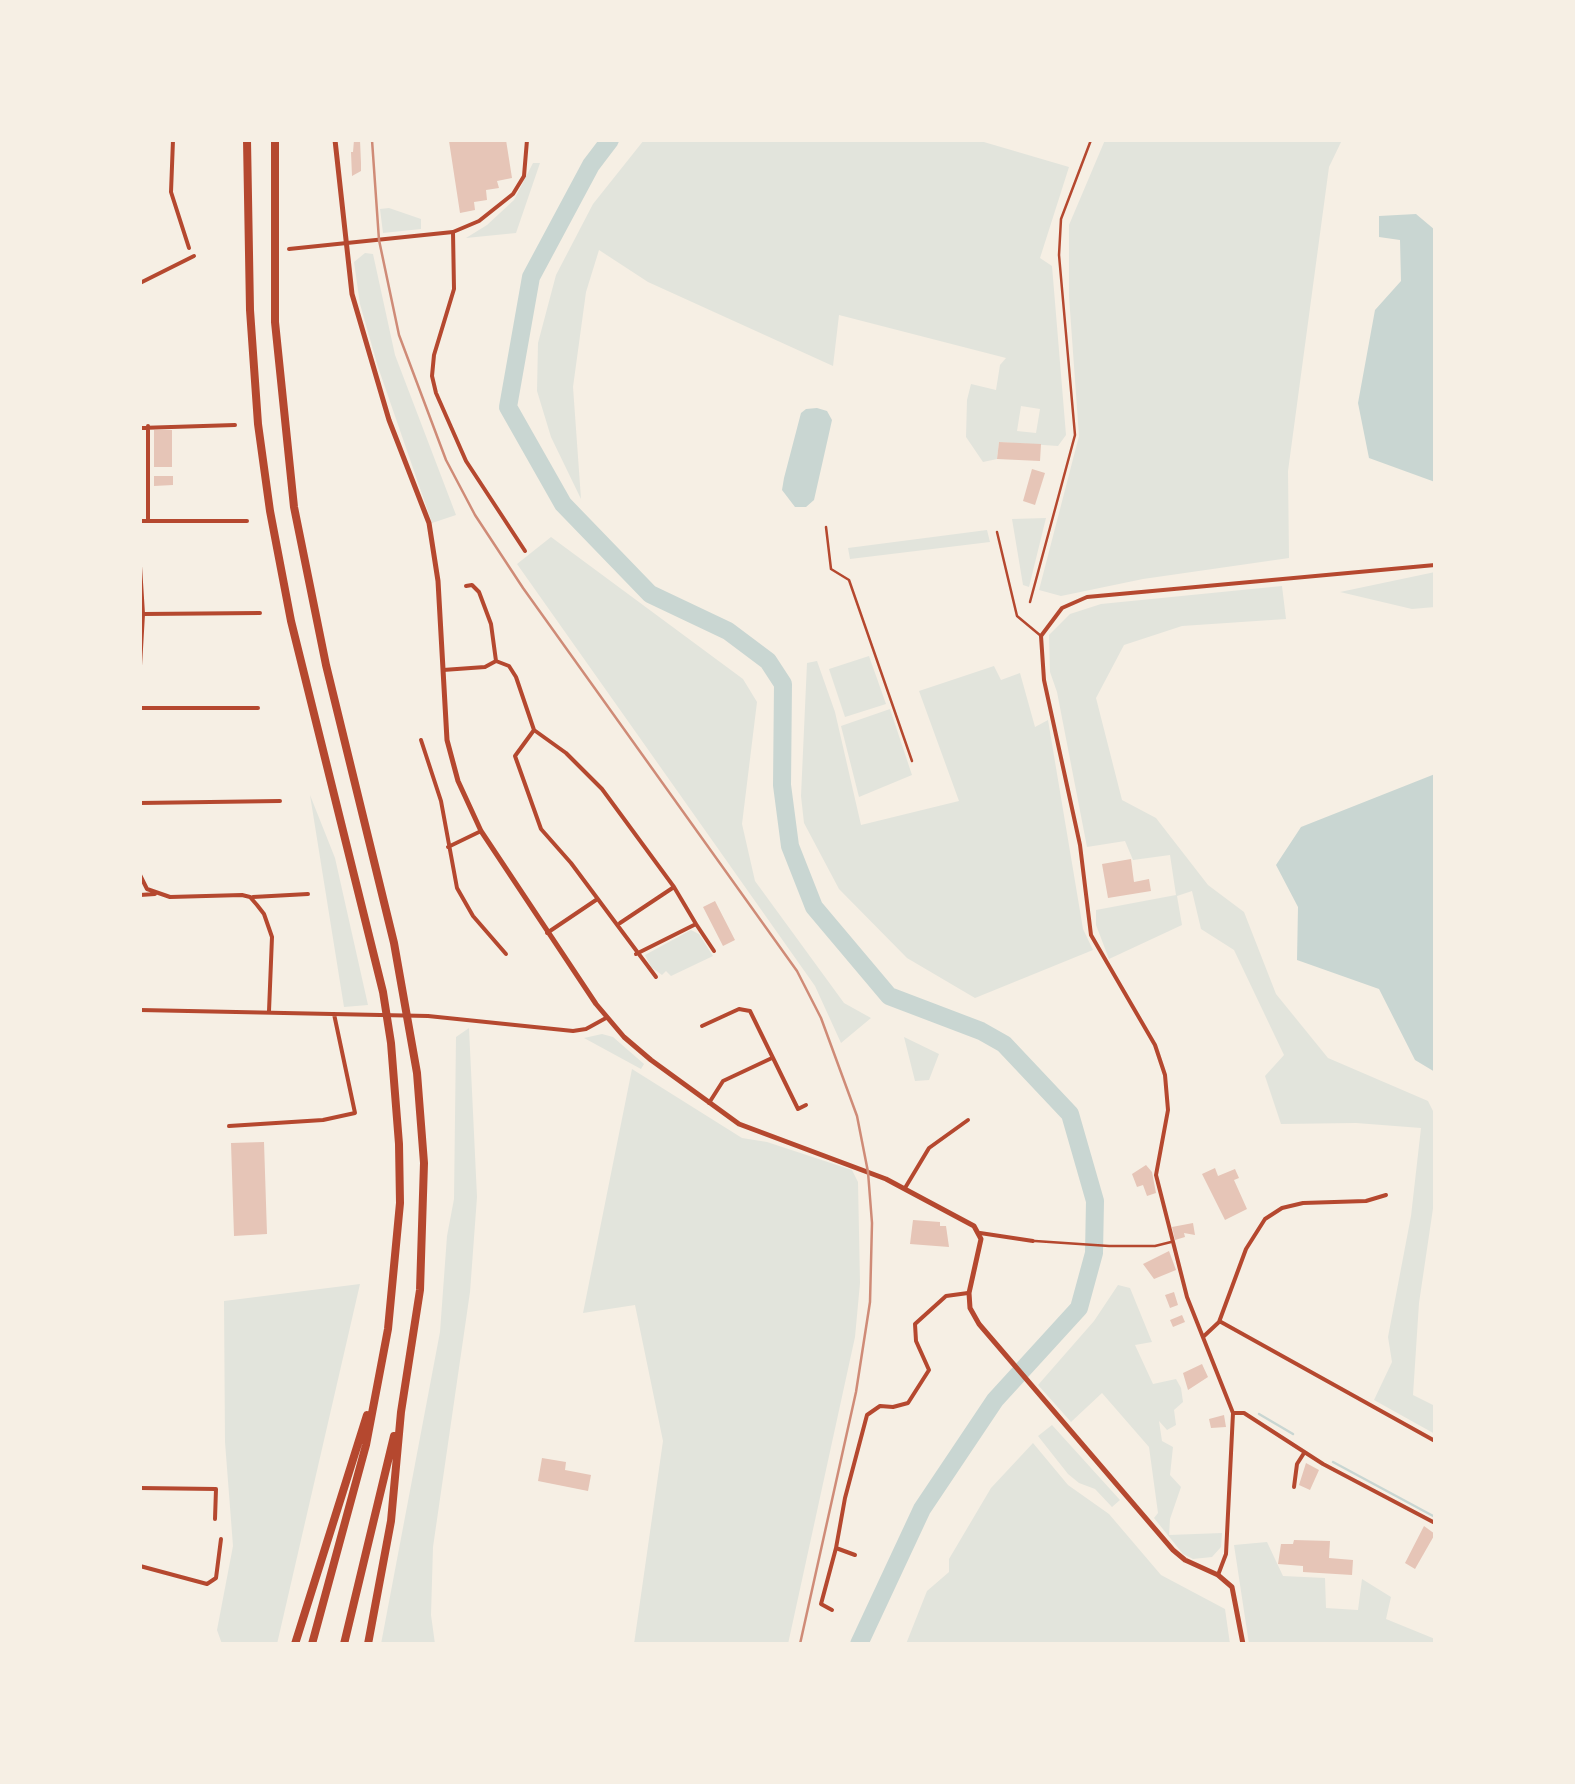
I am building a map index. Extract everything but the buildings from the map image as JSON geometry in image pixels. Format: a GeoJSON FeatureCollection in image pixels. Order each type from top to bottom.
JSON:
{"type":"FeatureCollection","features":[{"type":"Feature","properties":{"kind":"highway"},"geometry":{"type":"LineString","coordinates":[[248,140],[250,310],[258,424],[270,511],[291,621],[383,992],[391,1043],[400,1203],[395,1277],[366,1445],[312,1644]]}},
{"type":"Feature","properties":{"kind":"highway"},"geometry":{"type":"LineString","coordinates":[[276,140],[275,322],[294,507],[309,592],[403,990],[424,1163],[423,1250],[401,1412],[392,1522],[368,1644]]}},
{"type":"Feature","properties":{"kind":"highway"},"geometry":{"type":"LineString","coordinates":[[294,1644],[376,1386]]}},
{"type":"Feature","properties":{"kind":"highway"},"geometry":{"type":"LineString","coordinates":[[344,1644],[401,1412]]}},
{"type":"Feature","properties":{"kind":"street"},"geometry":{"type":"LineString","coordinates":[[173,140],[171,192],[189,248]]}},
{"type":"Feature","properties":{"kind":"street"},"geometry":{"type":"LineString","coordinates":[[335,140],[352,294],[389,420],[429,524],[438,580],[448,740],[458,781],[481,831],[606,1017],[624,1037],[708,1104],[757,1133],[905,1188],[972,1224],[980,1233],[1034,1241],[1155,1246],[1172,1242]]}},
{"type":"Feature","properties":{"kind":"street"},"geometry":{"type":"LineString","coordinates":[[289,249],[453,232],[478,221],[513,194],[524,176],[527,140]]}},
{"type":"Feature","properties":{"kind":"street"},"geometry":{"type":"LineString","coordinates":[[1030,602],[1075,435],[1059,255],[1061,219],[1092,140]]}},
{"type":"Feature","properties":{"kind":"street"},"geometry":{"type":"LineString","coordinates":[[453,232],[454,289],[434,355],[432,376],[466,461],[524,551]]}},
{"type":"Feature","properties":{"kind":"street"},"geometry":{"type":"LineString","coordinates":[[140,283],[194,256]]}},
{"type":"Feature","properties":{"kind":"street"},"geometry":{"type":"LineString","coordinates":[[140,428],[235,425]]}},
{"type":"Feature","properties":{"kind":"street"},"geometry":{"type":"LineString","coordinates":[[148,426],[148,520]]}},
{"type":"Feature","properties":{"kind":"street"},"geometry":{"type":"LineString","coordinates":[[140,521],[247,520]]}},
{"type":"Feature","properties":{"kind":"street"},"geometry":{"type":"LineString","coordinates":[[996,532],[1017,616],[1041,636]]}},
{"type":"Feature","properties":{"kind":"street"},"geometry":{"type":"LineString","coordinates":[[1218,1574],[1226,1554],[1234,1413],[1203,1337],[1172,1242],[1156,1175],[1168,1110],[1165,1076],[1155,1045],[1091,935],[1080,845],[1044,680],[1041,636],[1062,608],[1087,598],[1435,565]]}},
{"type":"Feature","properties":{"kind":"street"},"geometry":{"type":"LineString","coordinates":[[140,566],[140,666]]}},
{"type":"Feature","properties":{"kind":"street"},"geometry":{"type":"LineString","coordinates":[[466,586],[472,584],[478,592],[491,624],[496,660]]}},
{"type":"Feature","properties":{"kind":"street"},"geometry":{"type":"LineString","coordinates":[[143,614],[260,613]]}},
{"type":"Feature","properties":{"kind":"street"},"geometry":{"type":"LineString","coordinates":[[442,670],[485,667],[496,660]]}},
{"type":"Feature","properties":{"kind":"street"},"geometry":{"type":"LineString","coordinates":[[496,660],[509,666],[516,677],[534,730],[566,753],[602,789],[674,886],[714,950]]}},
{"type":"Feature","properties":{"kind":"street"},"geometry":{"type":"LineString","coordinates":[[140,708],[258,708]]}},
{"type":"Feature","properties":{"kind":"street"},"geometry":{"type":"LineString","coordinates":[[534,730],[515,756],[541,830],[571,863],[656,977]]}},
{"type":"Feature","properties":{"kind":"street"},"geometry":{"type":"LineString","coordinates":[[420,740],[442,801],[453,876],[462,900],[506,954]]}},
{"type":"Feature","properties":{"kind":"street"},"geometry":{"type":"LineString","coordinates":[[140,803],[280,801]]}},
{"type":"Feature","properties":{"kind":"street"},"geometry":{"type":"LineString","coordinates":[[448,847],[481,831]]}},
{"type":"Feature","properties":{"kind":"street"},"geometry":{"type":"LineString","coordinates":[[140,875],[148,889],[170,898],[308,894]]}},
{"type":"Feature","properties":{"kind":"street"},"geometry":{"type":"LineString","coordinates":[[618,924],[674,886]]}},
{"type":"Feature","properties":{"kind":"street"},"geometry":{"type":"LineString","coordinates":[[140,895],[161,894]]}},
{"type":"Feature","properties":{"kind":"street"},"geometry":{"type":"LineString","coordinates":[[250,898],[264,914],[272,937],[268,1012]]}},
{"type":"Feature","properties":{"kind":"street"},"geometry":{"type":"LineString","coordinates":[[547,933],[596,900]]}},
{"type":"Feature","properties":{"kind":"street"},"geometry":{"type":"LineString","coordinates":[[636,954],[696,924]]}},
{"type":"Feature","properties":{"kind":"street"},"geometry":{"type":"LineString","coordinates":[[702,1026],[739,1008],[750,1012],[798,1109],[806,1105]]}},
{"type":"Feature","properties":{"kind":"street"},"geometry":{"type":"LineString","coordinates":[[140,1010],[468,1019],[573,1031],[586,1029],[606,1017]]}},
{"type":"Feature","properties":{"kind":"street"},"geometry":{"type":"LineString","coordinates":[[229,1126],[322,1120],[355,1113],[334,1014]]}},
{"type":"Feature","properties":{"kind":"street"},"geometry":{"type":"LineString","coordinates":[[708,1104],[723,1081],[772,1058]]}},
{"type":"Feature","properties":{"kind":"street"},"geometry":{"type":"LineString","coordinates":[[905,1188],[930,1148],[968,1120]]}},
{"type":"Feature","properties":{"kind":"street"},"geometry":{"type":"LineString","coordinates":[[1203,1337],[1219,1322],[1255,1232],[1266,1218],[1285,1207],[1303,1203],[1366,1201],[1386,1195]]}},
{"type":"Feature","properties":{"kind":"street"},"geometry":{"type":"LineString","coordinates":[[980,1233],[970,1308],[1055,1416],[1173,1550],[1185,1560],[1218,1574],[1232,1587],[1243,1644]]}},
{"type":"Feature","properties":{"kind":"street"},"geometry":{"type":"LineString","coordinates":[[832,1610],[821,1604],[867,1415],[880,1406],[908,1403],[929,1370],[916,1341],[915,1324],[946,1296],[969,1294]]}},
{"type":"Feature","properties":{"kind":"street"},"geometry":{"type":"LineString","coordinates":[[1219,1322],[1435,1441]]}},
{"type":"Feature","properties":{"kind":"street"},"geometry":{"type":"LineString","coordinates":[[1234,1413],[1244,1413],[1304,1453],[1435,1523]]}},
{"type":"Feature","properties":{"kind":"street"},"geometry":{"type":"LineString","coordinates":[[1294,1487],[1297,1464],[1304,1453]]}},
{"type":"Feature","properties":{"kind":"street"},"geometry":{"type":"LineString","coordinates":[[140,1488],[216,1488],[215,1518]]}},
{"type":"Feature","properties":{"kind":"street"},"geometry":{"type":"LineString","coordinates":[[140,1566],[206,1584],[216,1578],[221,1539]]}},
{"type":"Feature","properties":{"kind":"street"},"geometry":{"type":"LineString","coordinates":[[836,1548],[855,1555]]}},
{"type":"Feature","properties":{"kind":"path"},"geometry":{"type":"LineString","coordinates":[[826,527],[831,570],[848,580],[912,761]]}},
{"type":"Feature","properties":{"kind":"shaded area"},"geometry":{"type":"Polygon","coordinates":[[[644,140],[977,140],[1069,167],[1040,258],[1052,266],[1066,435],[1058,446],[999,442],[997,459],[983,462],[966,437],[967,400],[971,384],[996,390],[1000,365],[1006,358],[839,315],[833,366],[648,282],[599,250],[586,292],[573,387],[581,499],[551,437],[537,391],[538,343],[556,275],[593,204],[644,140]],[[1021,406],[1017,431],[1036,433],[1040,409],[1021,406]]]}},
{"type":"Feature","properties":{"kind":"shaded area"},"geometry":{"type":"Polygon","coordinates":[[[1105,140],[1342,140],[1329,167],[1288,471],[1289,558],[1143,579],[1061,596],[1039,590],[1079,436],[1069,296],[1069,225],[1105,140]]]}},
{"type":"Feature","properties":{"kind":"shaded area"},"geometry":{"type":"Polygon","coordinates":[[[533,163],[540,163],[516,233],[466,238],[514,200],[533,163]]]}},
{"type":"Feature","properties":{"kind":"shaded area"},"geometry":{"type":"Polygon","coordinates":[[[389,208],[421,219],[421,229],[383,233],[380,209],[389,208]]]}},
{"type":"Feature","properties":{"kind":"shaded area"},"geometry":{"type":"Polygon","coordinates":[[[1416,214],[1435,230],[1435,482],[1369,458],[1358,403],[1375,310],[1401,281],[1400,240],[1379,237],[1379,216],[1416,214]]]}},
{"type":"Feature","properties":{"kind":"shaded area"},"geometry":{"type":"Polygon","coordinates":[[[365,253],[373,254],[395,355],[456,515],[432,523],[360,304],[354,262],[365,253]]]}},
{"type":"Feature","properties":{"kind":"shaded area"},"geometry":{"type":"Polygon","coordinates":[[[817,408],[827,411],[832,420],[814,500],[806,507],[795,507],[782,490],[784,478],[801,413],[817,408]]]}},
{"type":"Feature","properties":{"kind":"shaded area"},"geometry":{"type":"Polygon","coordinates":[[[1046,518],[1029,587],[1023,585],[1012,519],[1046,518]]]}},
{"type":"Feature","properties":{"kind":"shaded area"},"geometry":{"type":"Polygon","coordinates":[[[987,530],[990,542],[850,559],[848,548],[987,530]]]}},
{"type":"Feature","properties":{"kind":"shaded area"},"geometry":{"type":"Polygon","coordinates":[[[551,537],[743,679],[757,702],[742,824],[755,881],[844,1003],[871,1018],[841,1043],[815,986],[517,564],[551,537]]]}},
{"type":"Feature","properties":{"kind":"shaded area"},"geometry":{"type":"Polygon","coordinates":[[[1435,572],[1435,607],[1412,609],[1340,592],[1435,572]]]}},
{"type":"Feature","properties":{"kind":"shaded area"},"geometry":{"type":"Polygon","coordinates":[[[1282,586],[1286,619],[1182,626],[1124,645],[1096,698],[1122,800],[1156,818],[1208,885],[1244,912],[1276,994],[1328,1058],[1428,1101],[1435,1115],[1435,1195],[1419,1303],[1413,1395],[1435,1406],[1435,1434],[1374,1400],[1392,1362],[1388,1337],[1411,1216],[1421,1128],[1356,1123],[1281,1124],[1265,1076],[1284,1055],[1234,950],[1201,929],[1192,891],[1177,896],[1182,925],[1109,959],[1096,925],[1096,910],[1176,895],[1170,855],[1133,860],[1125,841],[1087,847],[1050,672],[1049,635],[1070,614],[1101,604],[1282,586]]]}},
{"type":"Feature","properties":{"kind":"shaded area"},"geometry":{"type":"Polygon","coordinates":[[[869,656],[886,704],[845,717],[829,669],[869,656]]]}},
{"type":"Feature","properties":{"kind":"shaded area"},"geometry":{"type":"Polygon","coordinates":[[[817,661],[835,712],[861,825],[959,801],[919,691],[994,666],[1001,680],[1020,673],[1035,727],[1048,720],[1083,929],[1093,950],[975,998],[907,958],[839,889],[804,823],[801,796],[807,663],[817,661]]]}},
{"type":"Feature","properties":{"kind":"shaded area"},"geometry":{"type":"Polygon","coordinates":[[[890,709],[912,775],[859,797],[841,726],[890,709]]]}},
{"type":"Feature","properties":{"kind":"shaded area"},"geometry":{"type":"Polygon","coordinates":[[[1435,774],[1435,1072],[1415,1060],[1379,989],[1297,960],[1298,907],[1276,865],[1301,827],[1435,774]]]}},
{"type":"Feature","properties":{"kind":"shaded area"},"geometry":{"type":"Polygon","coordinates":[[[310,795],[335,858],[368,1005],[344,1007],[310,795]]]}},
{"type":"Feature","properties":{"kind":"shaded area"},"geometry":{"type":"Polygon","coordinates":[[[691,930],[699,934],[713,956],[671,976],[651,967],[645,955],[691,930]]]}},
{"type":"Feature","properties":{"kind":"shaded area"},"geometry":{"type":"Polygon","coordinates":[[[469,1028],[477,1197],[470,1292],[433,1547],[431,1615],[435,1644],[381,1644],[440,1332],[447,1236],[454,1199],[456,1037],[469,1028]]]}},
{"type":"Feature","properties":{"kind":"shaded area"},"geometry":{"type":"Polygon","coordinates":[[[602,1034],[613,1037],[644,1064],[641,1069],[584,1038],[602,1034]]]}},
{"type":"Feature","properties":{"kind":"shaded area"},"geometry":{"type":"Polygon","coordinates":[[[904,1037],[939,1054],[929,1080],[915,1081],[904,1037]]]}},
{"type":"Feature","properties":{"kind":"shaded area"},"geometry":{"type":"Polygon","coordinates":[[[632,1069],[742,1138],[767,1142],[852,1170],[858,1182],[860,1283],[855,1337],[788,1644],[634,1644],[663,1441],[635,1305],[583,1313],[632,1069]]]}},
{"type":"Feature","properties":{"kind":"shaded area"},"geometry":{"type":"Polygon","coordinates":[[[360,1284],[277,1644],[222,1644],[217,1630],[233,1546],[225,1442],[224,1301],[360,1284]]]}},
{"type":"Feature","properties":{"kind":"shaded area"},"geometry":{"type":"Polygon","coordinates":[[[1118,1285],[1130,1288],[1152,1342],[1135,1345],[1153,1384],[1176,1379],[1181,1388],[1183,1402],[1174,1410],[1176,1425],[1167,1430],[1159,1421],[1162,1441],[1173,1447],[1170,1475],[1181,1487],[1169,1535],[1222,1533],[1221,1547],[1212,1557],[1193,1559],[1183,1554],[1154,1518],[1158,1513],[1149,1447],[1102,1393],[1071,1422],[1038,1385],[1094,1321],[1118,1285]]]}},
{"type":"Feature","properties":{"kind":"shaded area"},"geometry":{"type":"Polygon","coordinates":[[[1052,1425],[1120,1500],[1112,1507],[1095,1489],[1068,1474],[1038,1436],[1052,1425]]]}},
{"type":"Feature","properties":{"kind":"shaded area"},"geometry":{"type":"Polygon","coordinates":[[[1033,1443],[1068,1485],[1109,1514],[1161,1575],[1225,1609],[1230,1644],[906,1644],[927,1591],[949,1572],[949,1559],[991,1488],[1033,1443]]]}},
{"type":"Feature","properties":{"kind":"shaded area"},"geometry":{"type":"Polygon","coordinates":[[[1267,1542],[1283,1576],[1325,1578],[1326,1608],[1358,1610],[1362,1579],[1391,1597],[1386,1619],[1435,1639],[1435,1644],[1249,1644],[1234,1545],[1267,1542]]]}},
{"type":"Feature","properties":{"kind":"waterway"},"geometry":{"type":"LineString","coordinates":[[610,140],[591,165],[531,277],[508,407],[563,504],[650,594],[728,631],[768,661],[783,684],[782,785],[790,846],[814,907],[889,996],[981,1031],[1004,1044],[1070,1114],[1095,1201],[1094,1253],[1079,1308],[995,1400],[922,1509],[859,1644]]}},
{"type":"Feature","properties":{"kind":"waterway"},"geometry":{"type":"LineString","coordinates":[[1259,1414],[1293,1434]]}},
{"type":"Feature","properties":{"kind":"waterway"},"geometry":{"type":"LineString","coordinates":[[1333,1462],[1435,1517]]}},
{"type":"Feature","properties":{"kind":"railway"},"geometry":{"type":"LineString","coordinates":[[372,140],[379,240],[399,335],[446,460],[475,515],[523,588],[797,971],[821,1018],[857,1116],[868,1172],[872,1223],[870,1302],[856,1392],[800,1644]]}}]}
